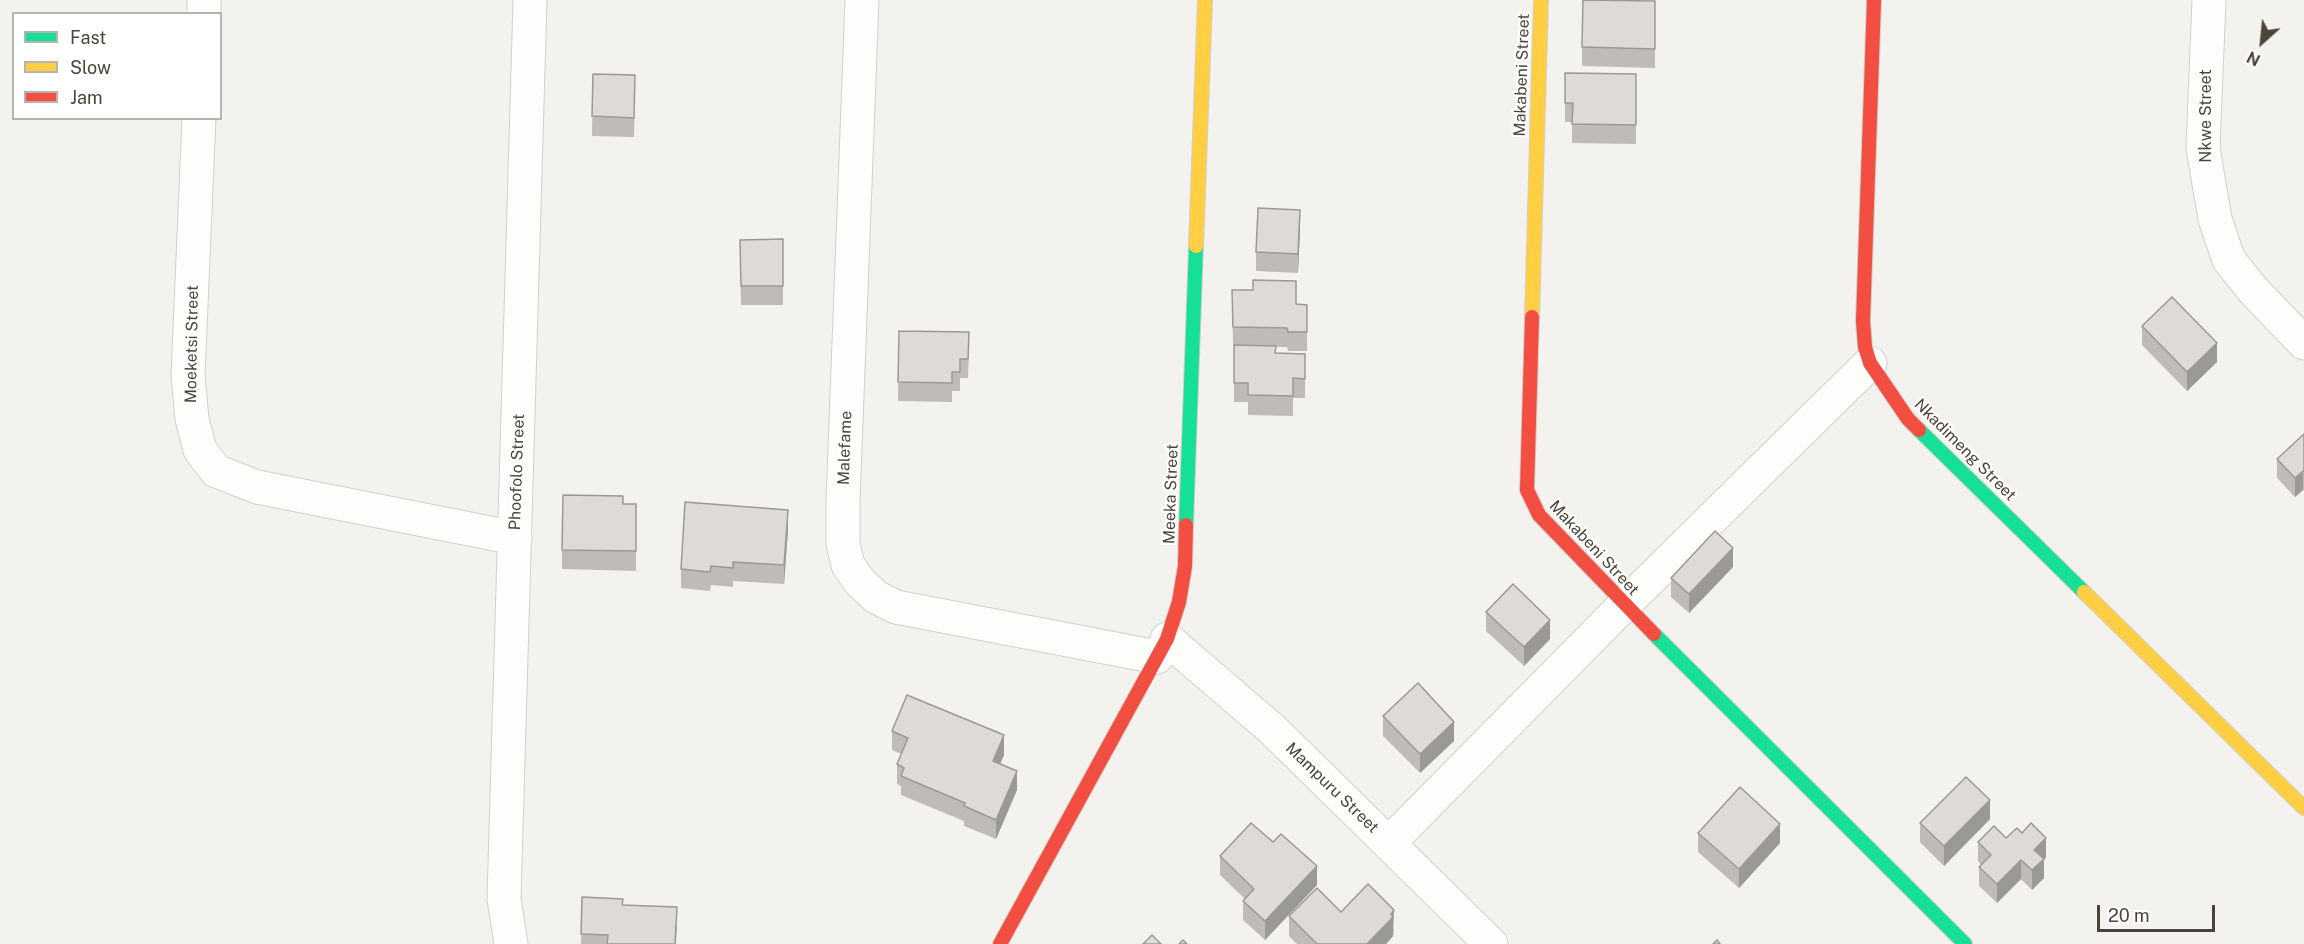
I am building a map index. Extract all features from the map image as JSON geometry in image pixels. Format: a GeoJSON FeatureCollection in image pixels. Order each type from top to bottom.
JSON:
{"type":"FeatureCollection","features":[{"type":"Feature","properties":{"kind":"street","name":"Phoofolo Street"},"geometry":{"type":"LineString","coordinates":[[511,944],[504,899],[530,0]]}},
{"type":"Feature","properties":{"kind":"street","name":"Malefame"},"geometry":{"type":"LineString","coordinates":[[862,0],[843,501],[843,544],[848,565],[860,582],[876,597],[896,607],[1162,648]]}},
{"type":"Feature","properties":{"kind":"street","name":"Meeka Street"},"geometry":{"type":"LineString","coordinates":[[1000,944],[1162,648],[1179,602],[1185,566],[1205,0]]}},
{"type":"Feature","properties":{"kind":"street","name":"Makabeni Street"},"geometry":{"type":"LineString","coordinates":[[1541,0],[1527,490],[1539,515],[1624,605],[1965,944]]}},
{"type":"Feature","properties":{"kind":"street","name":"Nkadimeng Street"},"geometry":{"type":"LineString","coordinates":[[1874,0],[1863,321],[1865,347],[1870,363],[1908,419],[2304,808]]}},
{"type":"Feature","properties":{"kind":"street","name":"Nkwe Street"},"geometry":{"type":"LineString","coordinates":[[2209,0],[2203,148],[2215,219],[2229,260],[2253,290],[2304,343]]}},
{"type":"Feature","properties":{"kind":"street","name":"Moeketsi Street"},"geometry":{"type":"LineString","coordinates":[[199,120],[189,375],[192,419],[200,450],[216,471],[257,487],[515,538]]}},
{"type":"Feature","properties":{"kind":"street"},"geometry":{"type":"LineString","coordinates":[[1389,843],[1624,605],[1870,363]]}},
{"type":"Feature","properties":{"kind":"street","name":"Mampuru Street"},"geometry":{"type":"LineString","coordinates":[[1162,648],[1273,730],[1491,944]]}},
{"type":"Feature","properties":{"kind":"building"},"geometry":{"type":"Polygon","coordinates":[[[1583,0],[1655,1],[1655,49],[1582,47],[1583,0]]]}},
{"type":"Feature","properties":{"kind":"building"},"geometry":{"type":"Polygon","coordinates":[[[1565,73],[1636,74],[1636,125],[1572,124],[1573,103],[1565,103],[1565,73]]]}},
{"type":"Feature","properties":{"kind":"building"},"geometry":{"type":"Polygon","coordinates":[[[593,74],[635,75],[634,118],[592,116],[593,74]]]}},
{"type":"Feature","properties":{"kind":"building"},"geometry":{"type":"Polygon","coordinates":[[[1258,208],[1300,210],[1298,254],[1256,252],[1258,208]]]}},
{"type":"Feature","properties":{"kind":"building"},"geometry":{"type":"Polygon","coordinates":[[[783,239],[783,286],[741,286],[740,240],[783,239]]]}},
{"type":"Feature","properties":{"kind":"building"},"geometry":{"type":"Polygon","coordinates":[[[1253,280],[1296,281],[1296,304],[1307,305],[1307,332],[1288,332],[1287,328],[1233,327],[1232,290],[1253,290],[1253,280]]]}},
{"type":"Feature","properties":{"kind":"building"},"geometry":{"type":"Polygon","coordinates":[[[2172,297],[2217,343],[2187,372],[2142,326],[2172,297]]]}},
{"type":"Feature","properties":{"kind":"building"},"geometry":{"type":"Polygon","coordinates":[[[899,331],[969,332],[968,359],[960,359],[960,372],[952,372],[952,383],[898,382],[899,331]]]}},
{"type":"Feature","properties":{"kind":"building"},"geometry":{"type":"Polygon","coordinates":[[[1234,345],[1276,346],[1275,353],[1305,354],[1305,379],[1293,378],[1293,396],[1248,395],[1248,383],[1234,383],[1234,345]]]}},
{"type":"Feature","properties":{"kind":"building"},"geometry":{"type":"Polygon","coordinates":[[[2304,434],[2304,471],[2295,478],[2277,459],[2304,434]]]}},
{"type":"Feature","properties":{"kind":"building"},"geometry":{"type":"Polygon","coordinates":[[[563,495],[623,496],[623,504],[636,504],[636,551],[562,550],[563,495]]]}},
{"type":"Feature","properties":{"kind":"building"},"geometry":{"type":"Polygon","coordinates":[[[685,502],[788,510],[784,565],[733,562],[733,568],[711,566],[710,572],[681,569],[685,502]]]}},
{"type":"Feature","properties":{"kind":"building"},"geometry":{"type":"Polygon","coordinates":[[[1715,531],[1733,548],[1689,594],[1671,578],[1715,531]]]}},
{"type":"Feature","properties":{"kind":"building"},"geometry":{"type":"Polygon","coordinates":[[[1513,584],[1550,620],[1524,647],[1486,612],[1513,584]]]}},
{"type":"Feature","properties":{"kind":"building"},"geometry":{"type":"Polygon","coordinates":[[[1418,683],[1454,722],[1420,754],[1383,716],[1418,683]]]}},
{"type":"Feature","properties":{"kind":"building"},"geometry":{"type":"Polygon","coordinates":[[[907,695],[1004,735],[993,761],[1017,771],[996,820],[964,806],[965,803],[901,776],[904,768],[897,764],[908,738],[892,731],[907,695]]]}},
{"type":"Feature","properties":{"kind":"building"},"geometry":{"type":"Polygon","coordinates":[[[1966,777],[1990,800],[1944,846],[1920,823],[1966,777]]]}},
{"type":"Feature","properties":{"kind":"building"},"geometry":{"type":"Polygon","coordinates":[[[1740,787],[1780,824],[1739,869],[1698,833],[1740,787]]]}},
{"type":"Feature","properties":{"kind":"building"},"geometry":{"type":"Polygon","coordinates":[[[1251,823],[1273,842],[1281,834],[1317,866],[1265,921],[1243,901],[1254,889],[1220,856],[1251,823]]]}},
{"type":"Feature","properties":{"kind":"building"},"geometry":{"type":"Polygon","coordinates":[[[2031,823],[2046,838],[2034,850],[2044,859],[2032,870],[2021,860],[1997,884],[1979,867],[1991,855],[1978,842],[1994,826],[2006,838],[2017,828],[2022,833],[2031,823]]]}},
{"type":"Feature","properties":{"kind":"building"},"geometry":{"type":"Polygon","coordinates":[[[1368,884],[1394,910],[1391,914],[1393,917],[1367,944],[1317,944],[1289,916],[1317,888],[1341,912],[1368,884]]]}},
{"type":"Feature","properties":{"kind":"building"},"geometry":{"type":"Polygon","coordinates":[[[582,897],[623,899],[622,905],[677,907],[675,944],[607,944],[608,935],[581,934],[582,897]]]}},
{"type":"Feature","properties":{"kind":"building"},"geometry":{"type":"Polygon","coordinates":[[[1152,935],[1161,944],[1143,944],[1152,935]]]}},
{"type":"Feature","properties":{"kind":"traffic: fast"},"geometry":{"type":"LineString","coordinates":[[1186,525],[1196,246]]}},
{"type":"Feature","properties":{"kind":"traffic: fast"},"geometry":{"type":"LineString","coordinates":[[1919,430],[2084,592]]}},
{"type":"Feature","properties":{"kind":"traffic: fast"},"geometry":{"type":"LineString","coordinates":[[1654,634],[1965,944]]}},
{"type":"Feature","properties":{"kind":"traffic: slow"},"geometry":{"type":"LineString","coordinates":[[1196,246],[1205,0]]}},
{"type":"Feature","properties":{"kind":"traffic: slow"},"geometry":{"type":"LineString","coordinates":[[1532,317],[1541,0]]}},
{"type":"Feature","properties":{"kind":"traffic: slow"},"geometry":{"type":"LineString","coordinates":[[2084,592],[2304,808]]}},
{"type":"Feature","properties":{"kind":"traffic: jam"},"geometry":{"type":"LineString","coordinates":[[1874,0],[1863,321],[1865,347],[1870,363],[1908,419],[1919,430]]}},
{"type":"Feature","properties":{"kind":"traffic: jam"},"geometry":{"type":"LineString","coordinates":[[1532,317],[1527,490],[1539,515],[1654,634]]}},
{"type":"Feature","properties":{"kind":"traffic: jam"},"geometry":{"type":"LineString","coordinates":[[1000,944],[1167,639],[1179,602],[1185,566],[1186,525]]}}]}
